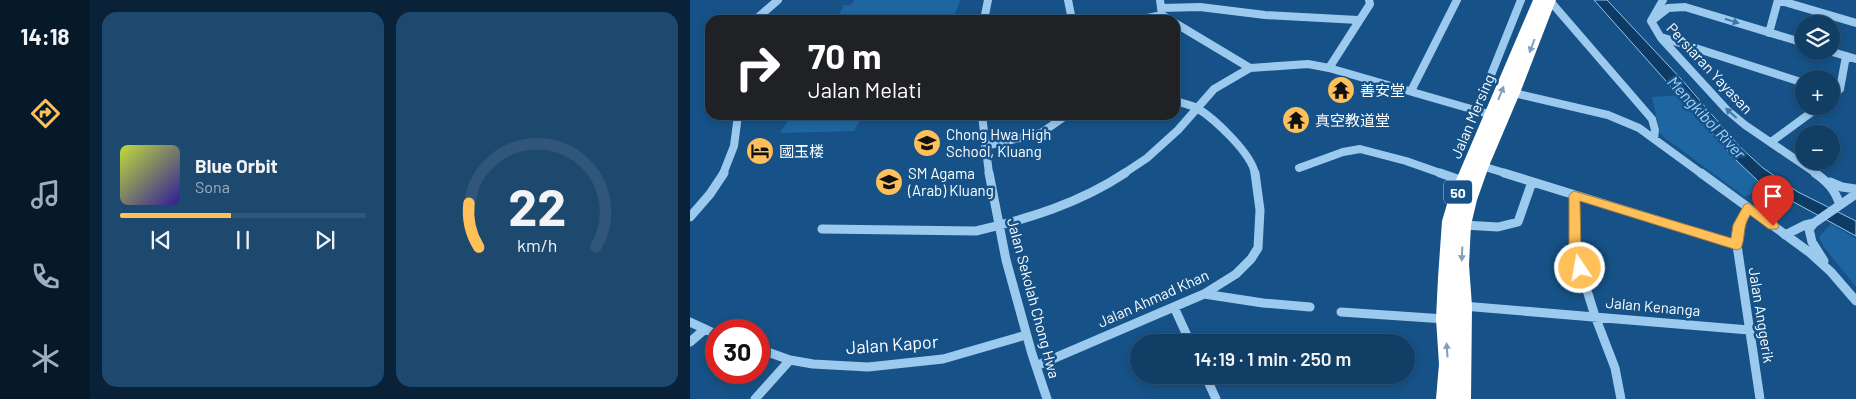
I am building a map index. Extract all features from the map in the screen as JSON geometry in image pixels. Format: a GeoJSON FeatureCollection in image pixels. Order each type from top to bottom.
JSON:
{"type":"FeatureCollection","features":[{"type":"Feature","properties":{"kind":"highway","name":"Jalan Mersing"},"geometry":{"type":"LineString","coordinates":[[1445,399],[1448,364],[1445,319],[1447,249],[1450,221],[1463,181],[1542,0]]}},
{"type":"Feature","properties":{"kind":"highway","name":"Jalan Mersing"},"geometry":{"type":"LineString","coordinates":[[1462,399],[1463,306],[1461,265],[1463,225],[1469,200],[1482,166],[1514,93],[1542,0]]}},
{"type":"Feature","properties":{"kind":"street"},"geometry":{"type":"LineString","coordinates":[[761,15],[778,0]]}},
{"type":"Feature","properties":{"kind":"street"},"geometry":{"type":"LineString","coordinates":[[985,15],[988,0]]}},
{"type":"Feature","properties":{"kind":"street"},"geometry":{"type":"LineString","coordinates":[[1068,0],[1071,15]]}},
{"type":"Feature","properties":{"kind":"street"},"geometry":{"type":"LineString","coordinates":[[1160,0],[1161,12],[1164,15]]}},
{"type":"Feature","properties":{"kind":"street"},"geometry":{"type":"LineString","coordinates":[[1329,68],[1370,4],[1369,0]]}},
{"type":"Feature","properties":{"kind":"street"},"geometry":{"type":"LineString","coordinates":[[1411,91],[1457,0]]}},
{"type":"Feature","properties":{"kind":"street","name":"Jalan Mersing"},"geometry":{"type":"LineString","coordinates":[[1477,110],[1521,0]]}},
{"type":"Feature","properties":{"kind":"street"},"geometry":{"type":"LineString","coordinates":[[1542,0],[1652,119],[1655,130],[1654,139]]}},
{"type":"Feature","properties":{"kind":"street","name":"Persiaran Yayasan"},"geometry":{"type":"LineString","coordinates":[[1651,20],[1663,0]]}},
{"type":"Feature","properties":{"kind":"street","name":"Persiaran Yayasan"},"geometry":{"type":"LineString","coordinates":[[1675,0],[1685,7]]}},
{"type":"Feature","properties":{"kind":"street"},"geometry":{"type":"LineString","coordinates":[[1769,33],[1778,0],[1856,23]]}},
{"type":"Feature","properties":{"kind":"street"},"geometry":{"type":"LineString","coordinates":[[1152,15],[1182,5],[1263,15],[1358,20]]}},
{"type":"Feature","properties":{"kind":"street"},"geometry":{"type":"LineString","coordinates":[[1685,7],[1795,40]]}},
{"type":"Feature","properties":{"kind":"street","name":"Persiaran Yayasan"},"geometry":{"type":"LineString","coordinates":[[1651,20],[1658,17],[1668,8],[1685,7]]}},
{"type":"Feature","properties":{"kind":"street","name":"Persiaran Yayasan"},"geometry":{"type":"LineString","coordinates":[[1651,20],[1660,37],[1727,110],[1745,125],[1827,181],[1842,187],[1856,189]]}},
{"type":"Feature","properties":{"kind":"street"},"geometry":{"type":"LineString","coordinates":[[1180,26],[1250,68]]}},
{"type":"Feature","properties":{"kind":"street"},"geometry":{"type":"LineString","coordinates":[[1660,37],[1795,80]]}},
{"type":"Feature","properties":{"kind":"street"},"geometry":{"type":"LineString","coordinates":[[1501,48],[1518,52]]}},
{"type":"Feature","properties":{"kind":"street"},"geometry":{"type":"LineString","coordinates":[[1840,54],[1856,59]]}},
{"type":"Feature","properties":{"kind":"street"},"geometry":{"type":"LineString","coordinates":[[1840,89],[1846,56]]}},
{"type":"Feature","properties":{"kind":"street"},"geometry":{"type":"LineString","coordinates":[[822,230],[976,231],[998,226],[1082,198],[1104,187],[1147,158],[1214,89],[1250,68],[1308,64],[1329,68],[1492,115]]}},
{"type":"Feature","properties":{"kind":"street"},"geometry":{"type":"LineString","coordinates":[[1514,93],[1621,119],[1639,128],[1785,235],[1831,272]]}},
{"type":"Feature","properties":{"kind":"street"},"geometry":{"type":"LineString","coordinates":[[1180,103],[1197,108]]}},
{"type":"Feature","properties":{"kind":"street","name":"Jalan Ahmad Khan"},"geometry":{"type":"LineString","coordinates":[[1036,366],[1204,294],[1236,274],[1252,259],[1258,248],[1260,210],[1254,165],[1246,152],[1228,134],[1197,108]]}},
{"type":"Feature","properties":{"kind":"street"},"geometry":{"type":"LineString","coordinates":[[1770,142],[1808,115]]}},
{"type":"Feature","properties":{"kind":"street"},"geometry":{"type":"LineString","coordinates":[[690,217],[720,181],[728,166],[738,120]]}},
{"type":"Feature","properties":{"kind":"street","name":"Jalan Sekolah Chong Hwa"},"geometry":{"type":"LineString","coordinates":[[982,120],[998,226],[1026,335],[1047,399]]}},
{"type":"Feature","properties":{"kind":"street"},"geometry":{"type":"LineString","coordinates":[[985,146],[1041,133],[1060,120]]}},
{"type":"Feature","properties":{"kind":"street"},"geometry":{"type":"LineString","coordinates":[[1299,168],[1353,150],[1366,150],[1406,161],[1463,181]]}},
{"type":"Feature","properties":{"kind":"street"},"geometry":{"type":"LineString","coordinates":[[1482,166],[1737,245]]}},
{"type":"Feature","properties":{"kind":"street","name":"Persiaran Yayasan"},"geometry":{"type":"LineString","coordinates":[[1827,181],[1836,193],[1840,205]]}},
{"type":"Feature","properties":{"kind":"street"},"geometry":{"type":"LineString","coordinates":[[1463,225],[1497,227],[1518,222],[1532,182]]}},
{"type":"Feature","properties":{"kind":"street"},"geometry":{"type":"LineString","coordinates":[[1856,194],[1814,223],[1810,229],[1812,242],[1831,272],[1856,300]]}},
{"type":"Feature","properties":{"kind":"street"},"geometry":{"type":"LineString","coordinates":[[1574,195],[1575,252],[1595,316],[1615,368],[1621,399]]}},
{"type":"Feature","properties":{"kind":"street","name":"Jalan Anggerik"},"geometry":{"type":"LineString","coordinates":[[1748,208],[1738,225],[1737,245],[1760,399]]}},
{"type":"Feature","properties":{"kind":"street"},"geometry":{"type":"LineString","coordinates":[[1785,235],[1805,225],[1814,223]]}},
{"type":"Feature","properties":{"kind":"street"},"geometry":{"type":"LineString","coordinates":[[1204,294],[1263,304],[1310,307]]}},
{"type":"Feature","properties":{"kind":"street","name":"Jalan Kenanga"},"geometry":{"type":"LineString","coordinates":[[1463,306],[1749,330]]}},
{"type":"Feature","properties":{"kind":"street"},"geometry":{"type":"LineString","coordinates":[[1174,307],[1186,334]]}},
{"type":"Feature","properties":{"kind":"street"},"geometry":{"type":"LineString","coordinates":[[1341,312],[1445,319]]}},
{"type":"Feature","properties":{"kind":"street"},"geometry":{"type":"LineString","coordinates":[[690,322],[704,330],[690,342]]}},
{"type":"Feature","properties":{"kind":"street","name":"Jalan Kapor"},"geometry":{"type":"LineString","coordinates":[[770,353],[790,360],[868,367],[943,359],[1026,335]]}},
{"type":"Feature","properties":{"kind":"street"},"geometry":{"type":"LineString","coordinates":[[755,399],[790,360]]}},
{"type":"Feature","properties":{"kind":"street"},"geometry":{"type":"LineString","coordinates":[[1209,384],[1216,399]]}},
{"type":"Feature","properties":{"kind":"shaded area"},"geometry":{"type":"Polygon","coordinates":[[[854,0],[960,0],[955,15],[839,15],[844,5],[851,5],[854,0]]]}},
{"type":"Feature","properties":{"kind":"shaded area"},"geometry":{"type":"Polygon","coordinates":[[[1679,95],[1737,161],[1758,181],[1759,190],[1745,197],[1660,133],[1652,97],[1679,95]]]}},
{"type":"Feature","properties":{"kind":"shaded area"},"geometry":{"type":"Polygon","coordinates":[[[788,120],[860,120],[854,131],[780,133],[788,120]]]}},
{"type":"Feature","properties":{"kind":"shaded area"},"geometry":{"type":"Polygon","coordinates":[[[1831,224],[1856,239],[1856,287],[1824,247],[1819,237],[1831,224]]]}},
{"type":"Feature","properties":{"kind":"water","name":"Mengkibol River"},"geometry":{"type":"Polygon","coordinates":[[[1594,0],[1607,0],[1682,80],[1739,146],[1763,168],[1798,192],[1856,221],[1856,236],[1758,181],[1737,161],[1594,0]]]}},
{"type":"Feature","properties":{"kind":"place","name":"善安堂"},"geometry":{"type":"Point","coordinates":[1341,90]}},
{"type":"Feature","properties":{"kind":"place","name":"真空教道堂"},"geometry":{"type":"Point","coordinates":[1296,120]}},
{"type":"Feature","properties":{"kind":"place","name":"Chong Hwa High School, Kluang"},"geometry":{"type":"Point","coordinates":[927,143]}},
{"type":"Feature","properties":{"kind":"place","name":"國玉楼"},"geometry":{"type":"Point","coordinates":[760,151]}},
{"type":"Feature","properties":{"kind":"place","name":"SM Agama (Arab) Kluang"},"geometry":{"type":"Point","coordinates":[889,182]}},
{"type":"Feature","properties":{"kind":"route"},"geometry":{"type":"LineString","coordinates":[[1580,268],[1575,252],[1574,195],[1737,245],[1738,225],[1748,208],[1773,226]]}}]}
